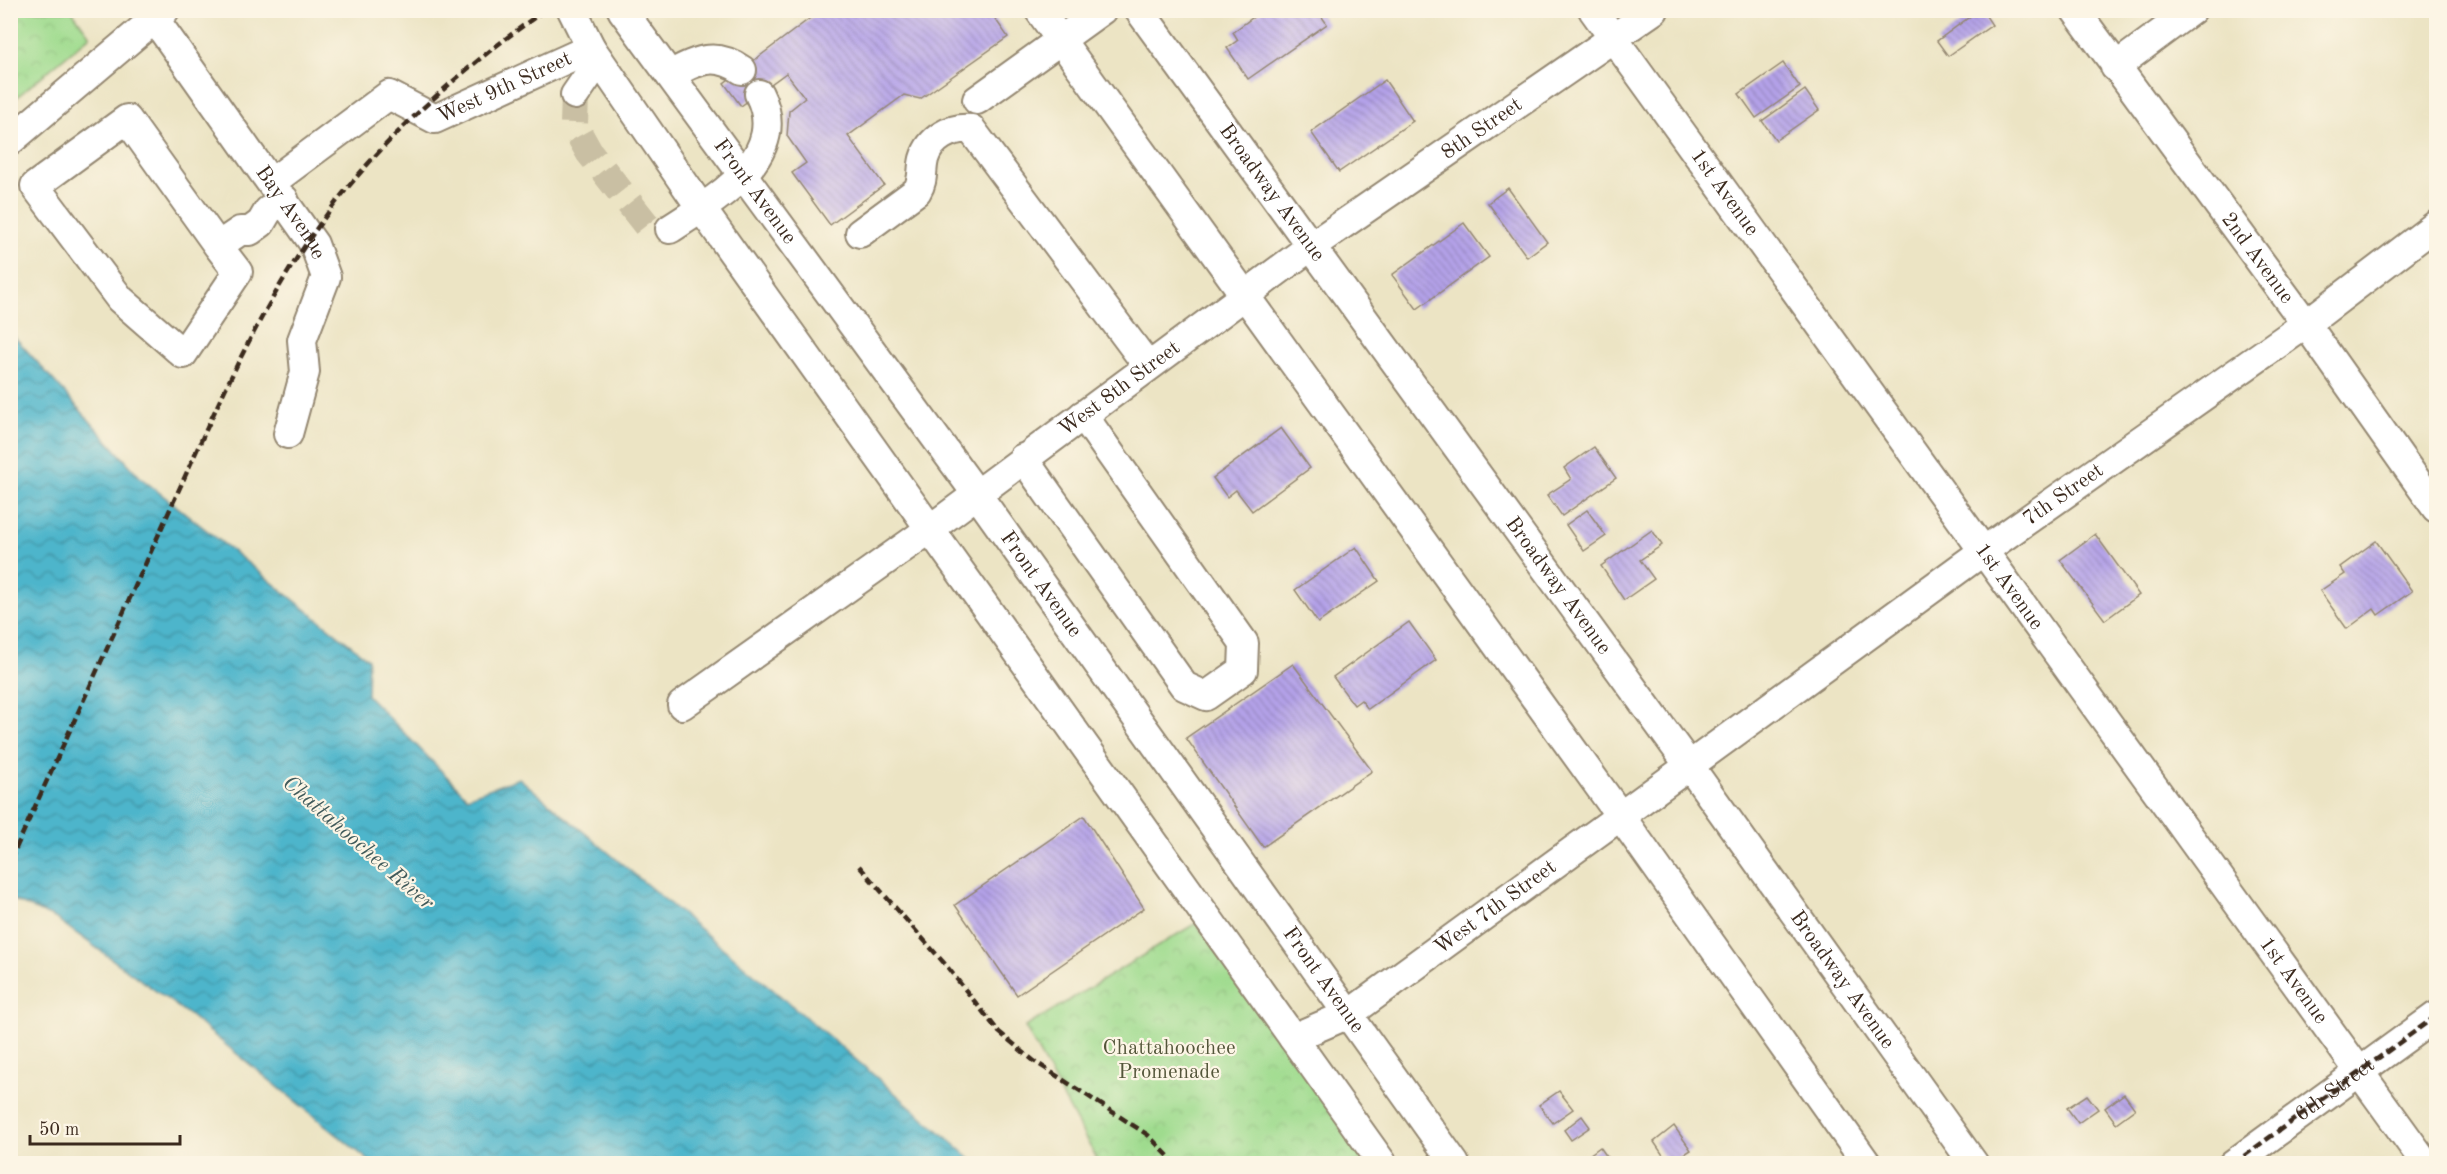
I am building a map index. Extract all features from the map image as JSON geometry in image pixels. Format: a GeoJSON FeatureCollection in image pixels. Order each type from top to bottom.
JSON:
{"type":"FeatureCollection","features":[{"type":"Feature","properties":{"kind":"street"},"geometry":{"type":"LineString","coordinates":[[572,10],[595,54],[701,208],[1383,1164]]}},
{"type":"Feature","properties":{"kind":"street","name":"Front Avenue"},"geometry":{"type":"LineString","coordinates":[[622,10],[976,493],[1455,1164]]}},
{"type":"Feature","properties":{"kind":"street"},"geometry":{"type":"LineString","coordinates":[[1039,10],[1619,814],[1867,1164]]}},
{"type":"Feature","properties":{"kind":"street"},"geometry":{"type":"LineString","coordinates":[[977,100],[1102,10]]}},
{"type":"Feature","properties":{"kind":"street","name":"Broadway Avenue"},"geometry":{"type":"LineString","coordinates":[[1139,10],[1688,765],[1974,1164]]}},
{"type":"Feature","properties":{"kind":"street","name":"1st Avenue"},"geometry":{"type":"LineString","coordinates":[[1593,10],[1982,552],[2426,1164]]}},
{"type":"Feature","properties":{"kind":"street","name":"8th Street"},"geometry":{"type":"LineString","coordinates":[[1310,248],[1614,40],[1654,10]]}},
{"type":"Feature","properties":{"kind":"street","name":"2nd Avenue"},"geometry":{"type":"LineString","coordinates":[[2074,10],[2306,324],[2436,508]]}},
{"type":"Feature","properties":{"kind":"street"},"geometry":{"type":"LineString","coordinates":[[2115,67],[2192,10]]}},
{"type":"Feature","properties":{"kind":"street"},"geometry":{"type":"LineString","coordinates":[[17,136],[160,14]]}},
{"type":"Feature","properties":{"kind":"street","name":"Bay Avenue"},"geometry":{"type":"LineString","coordinates":[[160,14],[274,198],[314,243],[316,256],[326,277],[302,340],[304,372],[288,434]]}},
{"type":"Feature","properties":{"kind":"street"},"geometry":{"type":"LineString","coordinates":[[575,95],[595,54]]}},
{"type":"Feature","properties":{"kind":"street","name":"West 9th Street"},"geometry":{"type":"LineString","coordinates":[[274,198],[389,95],[435,119],[595,54]]}},
{"type":"Feature","properties":{"kind":"street"},"geometry":{"type":"LineString","coordinates":[[670,75],[698,60],[714,58],[731,62],[742,70]]}},
{"type":"Feature","properties":{"kind":"street"},"geometry":{"type":"LineString","coordinates":[[670,229],[742,176],[763,145],[766,126],[764,105],[759,94]]}},
{"type":"Feature","properties":{"kind":"street"},"geometry":{"type":"LineString","coordinates":[[229,239],[127,119],[35,186],[120,299],[183,354],[238,272],[229,239],[241,220],[274,198]]}},
{"type":"Feature","properties":{"kind":"street"},"geometry":{"type":"LineString","coordinates":[[860,232],[917,191],[922,183],[924,161],[929,147],[943,134],[958,128],[971,129],[1148,366]]}},
{"type":"Feature","properties":{"kind":"street","name":"7th Street"},"geometry":{"type":"LineString","coordinates":[[1688,765],[1982,552],[2306,324],[2436,225]]}},
{"type":"Feature","properties":{"kind":"street","name":"West 8th Street"},"geometry":{"type":"LineString","coordinates":[[682,705],[930,529],[1310,248]]}},
{"type":"Feature","properties":{"kind":"street"},"geometry":{"type":"LineString","coordinates":[[1023,458],[1184,686],[1206,696],[1243,670],[1244,643],[1083,415]]}},
{"type":"Feature","properties":{"kind":"street","name":"West 7th Street"},"geometry":{"type":"LineString","coordinates":[[1293,1038],[1349,1014],[1688,765]]}},
{"type":"Feature","properties":{"kind":"street","name":"6th Street"},"geometry":{"type":"LineString","coordinates":[[2233,1164],[2436,1016]]}},
{"type":"Feature","properties":{"kind":"green space"},"geometry":{"type":"Polygon","coordinates":[[[11,10],[72,11],[90,36],[11,102],[11,10]]]}},
{"type":"Feature","properties":{"kind":"green space","name":"Chattahoochee Promenade"},"geometry":{"type":"Polygon","coordinates":[[[1196,923],[1371,1163],[1099,1163],[1025,1027],[1196,923]]]}},
{"type":"Feature","properties":{"kind":"water","name":"Chattahoochee River"},"geometry":{"type":"Polygon","coordinates":[[[11,333],[141,478],[368,659],[367,695],[467,797],[519,778],[833,1040],[976,1163],[372,1163],[189,1015],[55,918],[11,899],[11,333]]]}},
{"type":"Feature","properties":{"kind":"building"},"geometry":{"type":"Polygon","coordinates":[[[821,10],[989,10],[1008,37],[920,99],[904,95],[848,136],[884,185],[830,225],[792,173],[806,163],[787,136],[789,111],[805,98],[786,73],[741,106],[724,83],[821,10]]]}},
{"type":"Feature","properties":{"kind":"building"},"geometry":{"type":"Polygon","coordinates":[[[1263,10],[1317,10],[1327,24],[1248,79],[1227,48],[1238,40],[1233,32],[1263,10]]]}},
{"type":"Feature","properties":{"kind":"building"},"geometry":{"type":"Polygon","coordinates":[[[1982,10],[1992,25],[1948,56],[1937,41],[1982,10]]]}},
{"type":"Feature","properties":{"kind":"building"},"geometry":{"type":"Polygon","coordinates":[[[1783,63],[1800,87],[1756,118],[1739,94],[1783,63]]]}},
{"type":"Feature","properties":{"kind":"building"},"geometry":{"type":"Polygon","coordinates":[[[1385,80],[1413,121],[1339,172],[1311,132],[1385,80]]]}},
{"type":"Feature","properties":{"kind":"building"},"geometry":{"type":"Polygon","coordinates":[[[1805,90],[1819,110],[1776,140],[1762,121],[1805,90]]]}},
{"type":"Feature","properties":{"kind":"building"},"geometry":{"type":"Polygon","coordinates":[[[1508,188],[1547,242],[1527,257],[1488,203],[1508,188]]]}},
{"type":"Feature","properties":{"kind":"building"},"geometry":{"type":"Polygon","coordinates":[[[1464,223],[1489,257],[1417,309],[1392,275],[1464,223]]]}},
{"type":"Feature","properties":{"kind":"building"},"geometry":{"type":"Polygon","coordinates":[[[1281,428],[1310,468],[1252,511],[1236,490],[1227,497],[1213,478],[1281,428]]]}},
{"type":"Feature","properties":{"kind":"building"},"geometry":{"type":"Polygon","coordinates":[[[1594,447],[1616,478],[1562,516],[1547,495],[1571,479],[1564,468],[1594,447]]]}},
{"type":"Feature","properties":{"kind":"building"},"geometry":{"type":"Polygon","coordinates":[[[1587,510],[1606,536],[1584,551],[1566,525],[1587,510]]]}},
{"type":"Feature","properties":{"kind":"building"},"geometry":{"type":"Polygon","coordinates":[[[1652,530],[1662,545],[1640,560],[1654,579],[1624,600],[1601,566],[1652,530]]]}},
{"type":"Feature","properties":{"kind":"building"},"geometry":{"type":"Polygon","coordinates":[[[2095,534],[2139,595],[2105,620],[2060,560],[2095,534]]]}},
{"type":"Feature","properties":{"kind":"building"},"geometry":{"type":"Polygon","coordinates":[[[2376,541],[2412,591],[2378,615],[2374,609],[2347,629],[2320,591],[2345,574],[2340,567],[2376,541]]]}},
{"type":"Feature","properties":{"kind":"building"},"geometry":{"type":"Polygon","coordinates":[[[1356,547],[1379,581],[1318,623],[1295,590],[1356,547]]]}},
{"type":"Feature","properties":{"kind":"building"},"geometry":{"type":"Polygon","coordinates":[[[1409,622],[1436,660],[1368,709],[1361,700],[1354,705],[1333,677],[1409,622]]]}},
{"type":"Feature","properties":{"kind":"building"},"geometry":{"type":"Polygon","coordinates":[[[1293,664],[1372,771],[1263,847],[1186,738],[1293,664]]]}},
{"type":"Feature","properties":{"kind":"building"},"geometry":{"type":"Polygon","coordinates":[[[1084,816],[1144,908],[1017,995],[955,905],[1084,816]]]}},
{"type":"Feature","properties":{"kind":"building"},"geometry":{"type":"Polygon","coordinates":[[[1559,1091],[1573,1109],[1553,1123],[1539,1105],[1559,1091]]]}},
{"type":"Feature","properties":{"kind":"building"},"geometry":{"type":"Polygon","coordinates":[[[2124,1094],[2135,1109],[2116,1123],[2105,1108],[2124,1094]]]}},
{"type":"Feature","properties":{"kind":"building"},"geometry":{"type":"Polygon","coordinates":[[[2087,1095],[2098,1109],[2078,1123],[2067,1108],[2087,1095]]]}},
{"type":"Feature","properties":{"kind":"building"},"geometry":{"type":"Polygon","coordinates":[[[1582,1116],[1590,1127],[1571,1140],[1564,1130],[1582,1116]]]}},
{"type":"Feature","properties":{"kind":"building"},"geometry":{"type":"Polygon","coordinates":[[[1674,1126],[1691,1150],[1669,1164],[1654,1142],[1674,1126]]]}},
{"type":"Feature","properties":{"kind":"building"},"geometry":{"type":"Polygon","coordinates":[[[1600,1147],[1612,1164],[1583,1164],[1581,1161],[1600,1147]]]}},
{"type":"Feature","properties":{"kind":"tunnel"},"geometry":{"type":"LineString","coordinates":[[575,95],[574,125],[589,152],[648,227],[670,229]]}},
{"type":"Feature","properties":{"kind":"railway"},"geometry":{"type":"LineString","coordinates":[[10,861],[220,400],[258,324],[301,252],[348,187],[399,131],[455,79],[545,10]]}},
{"type":"Feature","properties":{"kind":"railway"},"geometry":{"type":"LineString","coordinates":[[859,866],[944,963],[999,1032],[1034,1061],[1148,1135],[1176,1164]]}},
{"type":"Feature","properties":{"kind":"railway"},"geometry":{"type":"LineString","coordinates":[[2233,1164],[2436,1016]]}}]}
